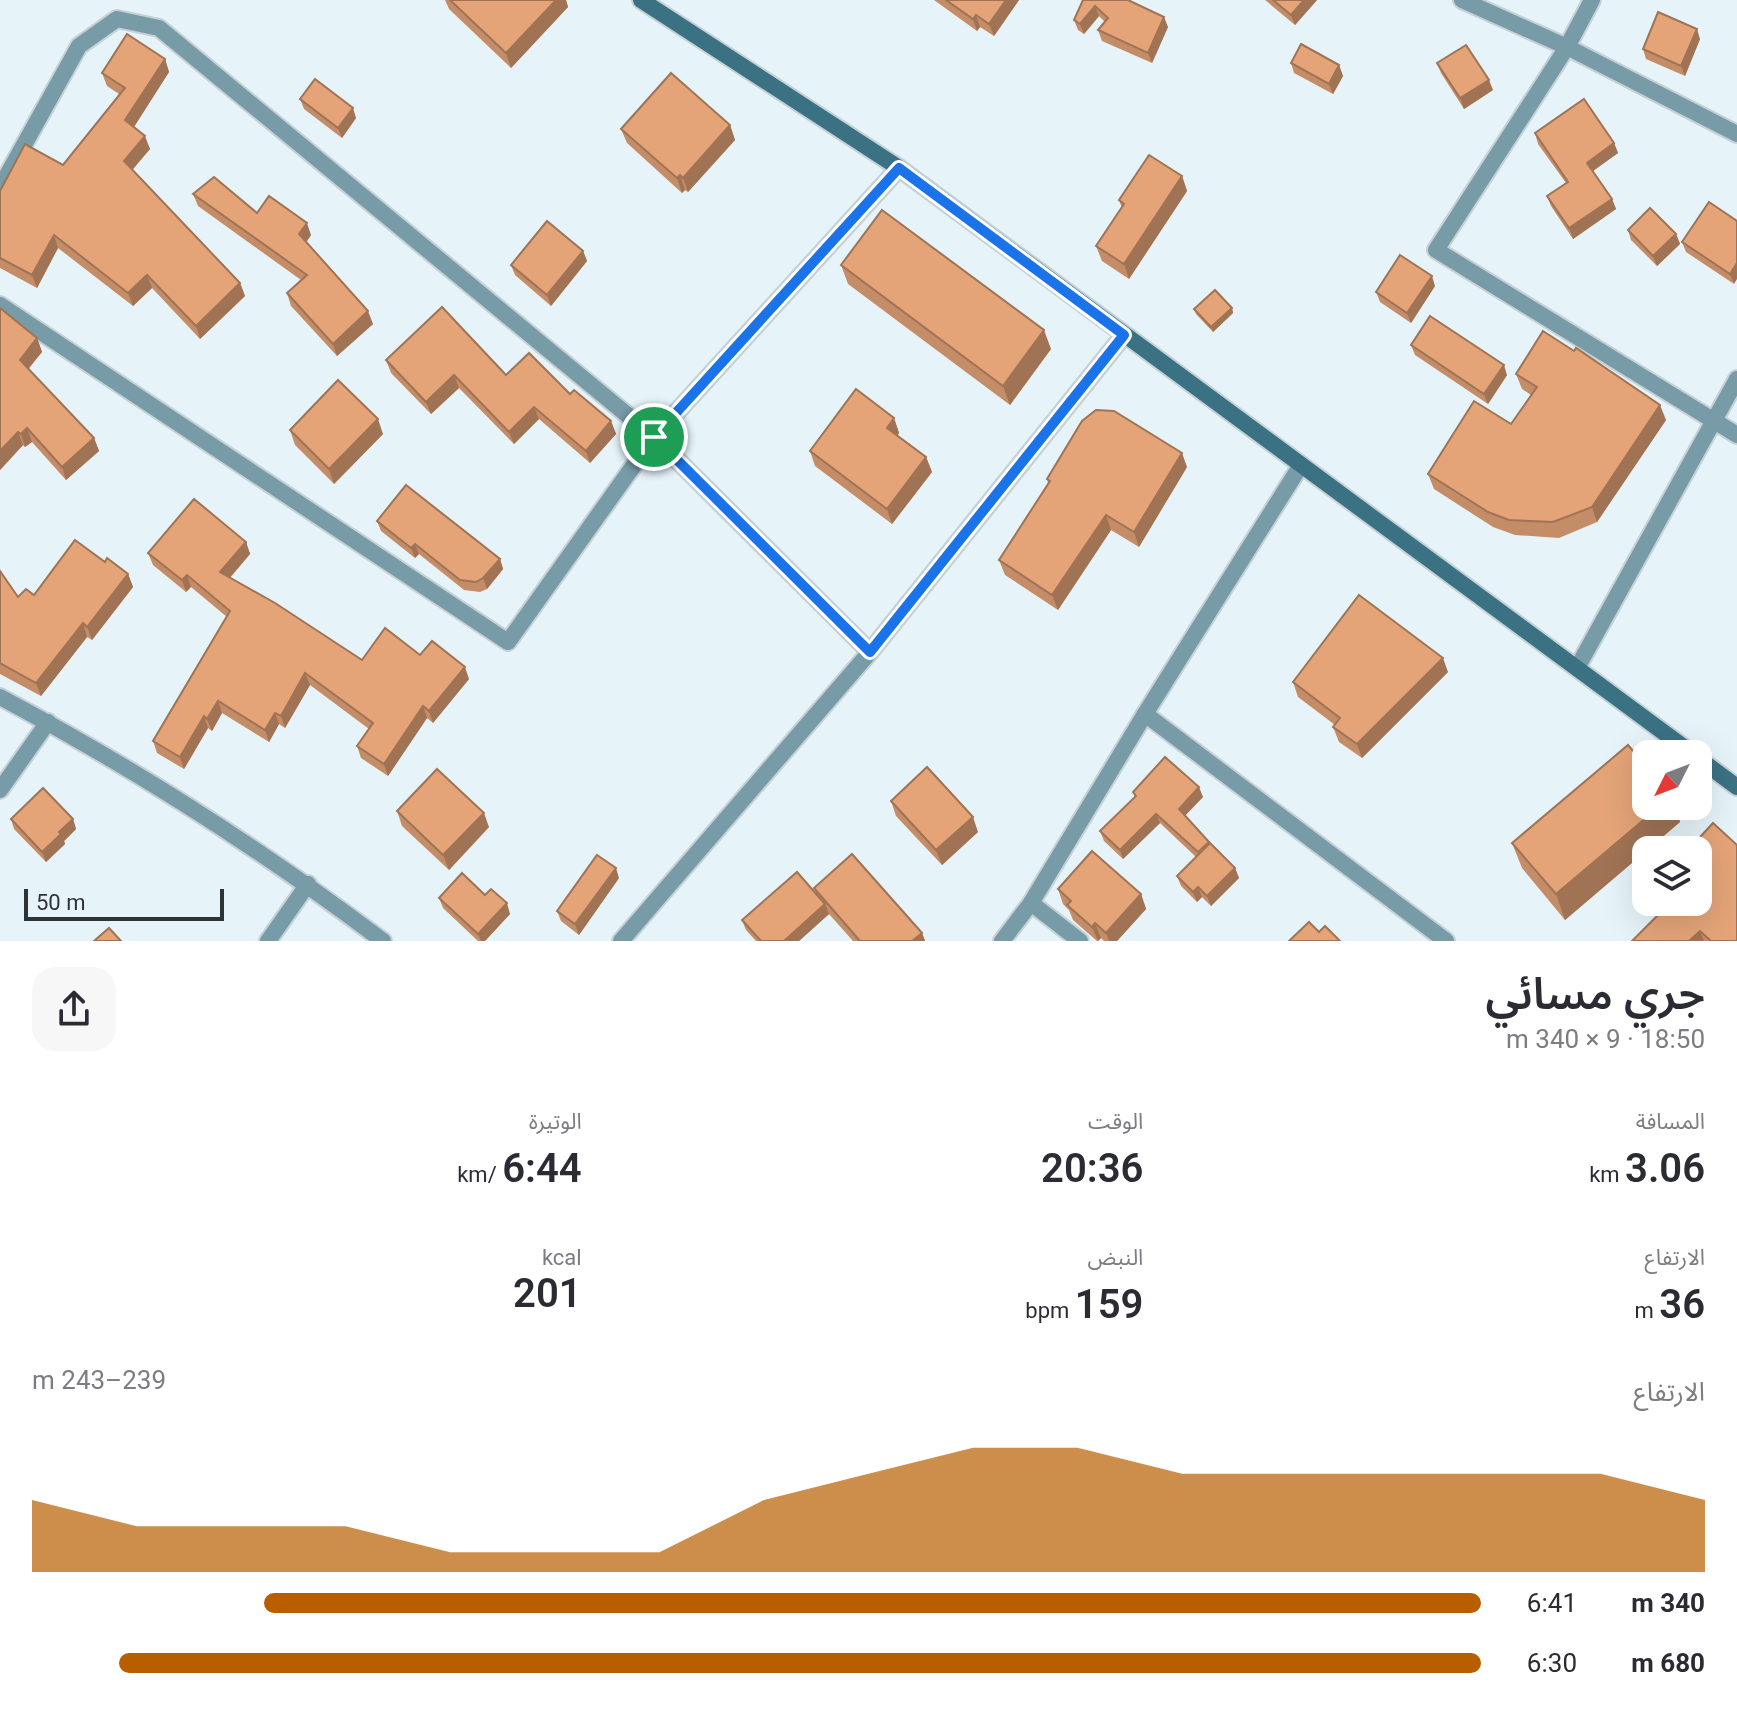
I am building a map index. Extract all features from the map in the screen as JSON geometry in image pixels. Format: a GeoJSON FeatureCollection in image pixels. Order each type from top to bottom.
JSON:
{"type":"FeatureCollection","features":[{"type":"Feature","properties":{"kind":"street"},"geometry":{"type":"LineString","coordinates":[[1462,0],[1567,47],[1737,134]]}},
{"type":"Feature","properties":{"kind":"street"},"geometry":{"type":"LineString","coordinates":[[1592,0],[1567,47],[1436,250],[1737,435]]}},
{"type":"Feature","properties":{"kind":"street"},"geometry":{"type":"LineString","coordinates":[[644,1],[899,168],[1674,740]]}},
{"type":"Feature","properties":{"kind":"street"},"geometry":{"type":"LineString","coordinates":[[0,188],[79,46],[117,19],[159,28],[654,437],[870,652]]}},
{"type":"Feature","properties":{"kind":"street"},"geometry":{"type":"LineString","coordinates":[[0,305],[508,642],[654,437],[899,168]]}},
{"type":"Feature","properties":{"kind":"street"},"geometry":{"type":"LineString","coordinates":[[621,941],[870,652],[1124,335]]}},
{"type":"Feature","properties":{"kind":"street"},"geometry":{"type":"LineString","coordinates":[[1577,668],[1737,379]]}},
{"type":"Feature","properties":{"kind":"street"},"geometry":{"type":"LineString","coordinates":[[1002,941],[1031,903],[1301,465]]}},
{"type":"Feature","properties":{"kind":"street"},"geometry":{"type":"LineString","coordinates":[[0,697],[48,722],[226,830],[308,884],[383,941]]}},
{"type":"Feature","properties":{"kind":"street"},"geometry":{"type":"LineString","coordinates":[[1145,714],[1446,941]]}},
{"type":"Feature","properties":{"kind":"street"},"geometry":{"type":"LineString","coordinates":[[0,790],[48,722]]}},
{"type":"Feature","properties":{"kind":"street"},"geometry":{"type":"LineString","coordinates":[[1712,768],[1737,787]]}},
{"type":"Feature","properties":{"kind":"street"},"geometry":{"type":"LineString","coordinates":[[268,941],[308,884]]}},
{"type":"Feature","properties":{"kind":"street"},"geometry":{"type":"LineString","coordinates":[[1031,903],[1080,941]]}},
{"type":"Feature","properties":{"kind":"building"},"geometry":{"type":"Polygon","coordinates":[[[450,0],[556,0],[506,53],[450,0]]]}},
{"type":"Feature","properties":{"kind":"building"},"geometry":{"type":"Polygon","coordinates":[[[946,0],[1006,0],[989,24],[976,15],[973,19],[946,0]]]}},
{"type":"Feature","properties":{"kind":"building"},"geometry":{"type":"Polygon","coordinates":[[[1083,0],[1128,0],[1164,17],[1148,53],[1098,30],[1108,18],[1095,6],[1080,24],[1074,20],[1083,0]]]}},
{"type":"Feature","properties":{"kind":"building"},"geometry":{"type":"Polygon","coordinates":[[[1273,0],[1304,0],[1291,15],[1273,0]]]}},
{"type":"Feature","properties":{"kind":"building"},"geometry":{"type":"Polygon","coordinates":[[[1658,12],[1697,29],[1681,66],[1643,49],[1658,12]]]}},
{"type":"Feature","properties":{"kind":"building"},"geometry":{"type":"Polygon","coordinates":[[[127,34],[165,59],[125,120],[145,136],[124,161],[240,283],[196,326],[147,275],[128,293],[54,235],[32,275],[0,258],[0,191],[25,144],[63,165],[125,88],[102,73],[127,34]]]}},
{"type":"Feature","properties":{"kind":"building"},"geometry":{"type":"Polygon","coordinates":[[[1301,44],[1339,65],[1329,84],[1291,63],[1301,44]]]}},
{"type":"Feature","properties":{"kind":"building"},"geometry":{"type":"Polygon","coordinates":[[[1466,45],[1489,80],[1460,98],[1437,63],[1466,45]]]}},
{"type":"Feature","properties":{"kind":"building"},"geometry":{"type":"Polygon","coordinates":[[[671,73],[730,125],[683,178],[680,175],[677,178],[621,129],[671,73]]]}},
{"type":"Feature","properties":{"kind":"building"},"geometry":{"type":"Polygon","coordinates":[[[315,79],[353,108],[338,128],[300,99],[315,79]]]}},
{"type":"Feature","properties":{"kind":"building"},"geometry":{"type":"Polygon","coordinates":[[[1584,99],[1614,143],[1587,163],[1612,199],[1569,228],[1547,196],[1568,182],[1535,133],[1584,99]]]}},
{"type":"Feature","properties":{"kind":"building"},"geometry":{"type":"Polygon","coordinates":[[[1149,155],[1182,176],[1124,264],[1096,246],[1124,204],[1119,200],[1149,155]]]}},
{"type":"Feature","properties":{"kind":"building"},"geometry":{"type":"Polygon","coordinates":[[[214,177],[257,213],[269,196],[307,223],[299,234],[368,311],[333,344],[287,293],[307,275],[193,194],[214,177]]]}},
{"type":"Feature","properties":{"kind":"building"},"geometry":{"type":"Polygon","coordinates":[[[1709,202],[1737,221],[1737,263],[1730,274],[1682,242],[1709,202]]]}},
{"type":"Feature","properties":{"kind":"building"},"geometry":{"type":"Polygon","coordinates":[[[1650,208],[1676,234],[1653,256],[1628,230],[1650,208]]]}},
{"type":"Feature","properties":{"kind":"building"},"geometry":{"type":"Polygon","coordinates":[[[882,210],[1044,330],[1003,386],[841,265],[882,210]]]}},
{"type":"Feature","properties":{"kind":"building"},"geometry":{"type":"Polygon","coordinates":[[[547,221],[583,251],[547,295],[511,265],[547,221]]]}},
{"type":"Feature","properties":{"kind":"building"},"geometry":{"type":"Polygon","coordinates":[[[1400,255],[1432,276],[1407,313],[1376,292],[1400,255]]]}},
{"type":"Feature","properties":{"kind":"building"},"geometry":{"type":"Polygon","coordinates":[[[1215,290],[1232,308],[1211,327],[1194,309],[1215,290]]]}},
{"type":"Feature","properties":{"kind":"building"},"geometry":{"type":"Polygon","coordinates":[[[442,307],[506,375],[529,353],[570,394],[574,390],[611,421],[586,451],[534,407],[509,432],[454,375],[426,402],[386,360],[442,307]]]}},
{"type":"Feature","properties":{"kind":"building"},"geometry":{"type":"Polygon","coordinates":[[[0,308],[37,338],[20,360],[94,438],[62,467],[27,428],[21,434],[18,432],[0,451],[0,308]]]}},
{"type":"Feature","properties":{"kind":"building"},"geometry":{"type":"Polygon","coordinates":[[[1430,316],[1504,365],[1484,394],[1411,345],[1430,316]]]}},
{"type":"Feature","properties":{"kind":"building"},"geometry":{"type":"Polygon","coordinates":[[[1543,331],[1574,351],[1576,348],[1660,405],[1592,507],[1553,522],[1509,520],[1488,512],[1428,474],[1474,401],[1511,424],[1537,387],[1516,374],[1543,331]]]}},
{"type":"Feature","properties":{"kind":"building"},"geometry":{"type":"Polygon","coordinates":[[[338,380],[378,419],[329,469],[290,430],[338,380]]]}},
{"type":"Feature","properties":{"kind":"building"},"geometry":{"type":"Polygon","coordinates":[[[856,389],[894,418],[887,428],[926,457],[887,509],[810,451],[856,389]]]}},
{"type":"Feature","properties":{"kind":"building"},"geometry":{"type":"Polygon","coordinates":[[[1096,410],[1114,411],[1182,453],[1134,532],[1106,515],[1052,595],[999,560],[1050,481],[1047,479],[1082,421],[1096,410]]]}},
{"type":"Feature","properties":{"kind":"building"},"geometry":{"type":"Polygon","coordinates":[[[406,485],[500,559],[483,578],[476,582],[460,580],[415,544],[411,548],[377,521],[406,485]]]}},
{"type":"Feature","properties":{"kind":"building"},"geometry":{"type":"Polygon","coordinates":[[[194,499],[246,542],[220,572],[275,603],[362,660],[385,628],[420,655],[432,641],[465,667],[429,711],[423,706],[384,764],[357,746],[373,723],[305,673],[281,716],[275,713],[265,730],[218,701],[207,719],[204,716],[180,757],[153,741],[230,611],[187,575],[182,580],[148,553],[194,499]]]}},
{"type":"Feature","properties":{"kind":"building"},"geometry":{"type":"Polygon","coordinates":[[[75,540],[128,574],[87,627],[83,623],[36,683],[0,663],[0,571],[18,597],[26,589],[34,595],[75,540]]]}},
{"type":"Feature","properties":{"kind":"building"},"geometry":{"type":"Polygon","coordinates":[[[1359,595],[1443,658],[1357,744],[1333,727],[1340,718],[1293,682],[1359,595]]]}},
{"type":"Feature","properties":{"kind":"building"},"geometry":{"type":"Polygon","coordinates":[[[1628,745],[1632,750],[1632,820],[1643,820],[1556,894],[1512,843],[1628,745]]]}},
{"type":"Feature","properties":{"kind":"building"},"geometry":{"type":"Polygon","coordinates":[[[1165,757],[1199,787],[1179,809],[1209,842],[1198,852],[1156,814],[1120,850],[1100,831],[1136,796],[1133,792],[1165,757]]]}},
{"type":"Feature","properties":{"kind":"building"},"geometry":{"type":"Polygon","coordinates":[[[927,767],[973,817],[936,850],[891,801],[927,767]]]}},
{"type":"Feature","properties":{"kind":"building"},"geometry":{"type":"Polygon","coordinates":[[[437,769],[484,813],[443,855],[397,811],[437,769]]]}},
{"type":"Feature","properties":{"kind":"building"},"geometry":{"type":"Polygon","coordinates":[[[43,788],[73,819],[42,852],[11,819],[43,788]]]}},
{"type":"Feature","properties":{"kind":"building"},"geometry":{"type":"Polygon","coordinates":[[[1713,823],[1737,845],[1737,941],[1711,941],[1700,931],[1689,941],[1632,941],[1657,916],[1712,916],[1712,836],[1701,836],[1713,823]]]}},
{"type":"Feature","properties":{"kind":"building"},"geometry":{"type":"Polygon","coordinates":[[[1210,843],[1235,868],[1207,896],[1198,887],[1193,892],[1177,876],[1210,843]]]}},
{"type":"Feature","properties":{"kind":"building"},"geometry":{"type":"Polygon","coordinates":[[[1092,851],[1141,894],[1106,933],[1095,923],[1092,927],[1067,905],[1071,901],[1058,889],[1092,851]]]}},
{"type":"Feature","properties":{"kind":"building"},"geometry":{"type":"Polygon","coordinates":[[[852,854],[922,933],[912,941],[860,941],[814,888],[852,854]]]}},
{"type":"Feature","properties":{"kind":"building"},"geometry":{"type":"Polygon","coordinates":[[[597,855],[616,868],[575,924],[557,911],[597,855]]]}},
{"type":"Feature","properties":{"kind":"building"},"geometry":{"type":"Polygon","coordinates":[[[797,872],[825,904],[784,941],[761,941],[742,920],[797,872]]]}},
{"type":"Feature","properties":{"kind":"building"},"geometry":{"type":"Polygon","coordinates":[[[462,873],[485,895],[491,889],[507,903],[478,934],[439,898],[462,873]]]}},
{"type":"Feature","properties":{"kind":"building"},"geometry":{"type":"Polygon","coordinates":[[[1309,922],[1319,932],[1325,926],[1340,941],[1289,941],[1309,922]]]}},
{"type":"Feature","properties":{"kind":"building"},"geometry":{"type":"Polygon","coordinates":[[[109,928],[121,941],[94,941],[109,928]]]}},
{"type":"Feature","properties":{"kind":"route"},"geometry":{"type":"LineString","coordinates":[[899,168],[1124,335],[870,652],[654,437],[899,168]]}}]}
